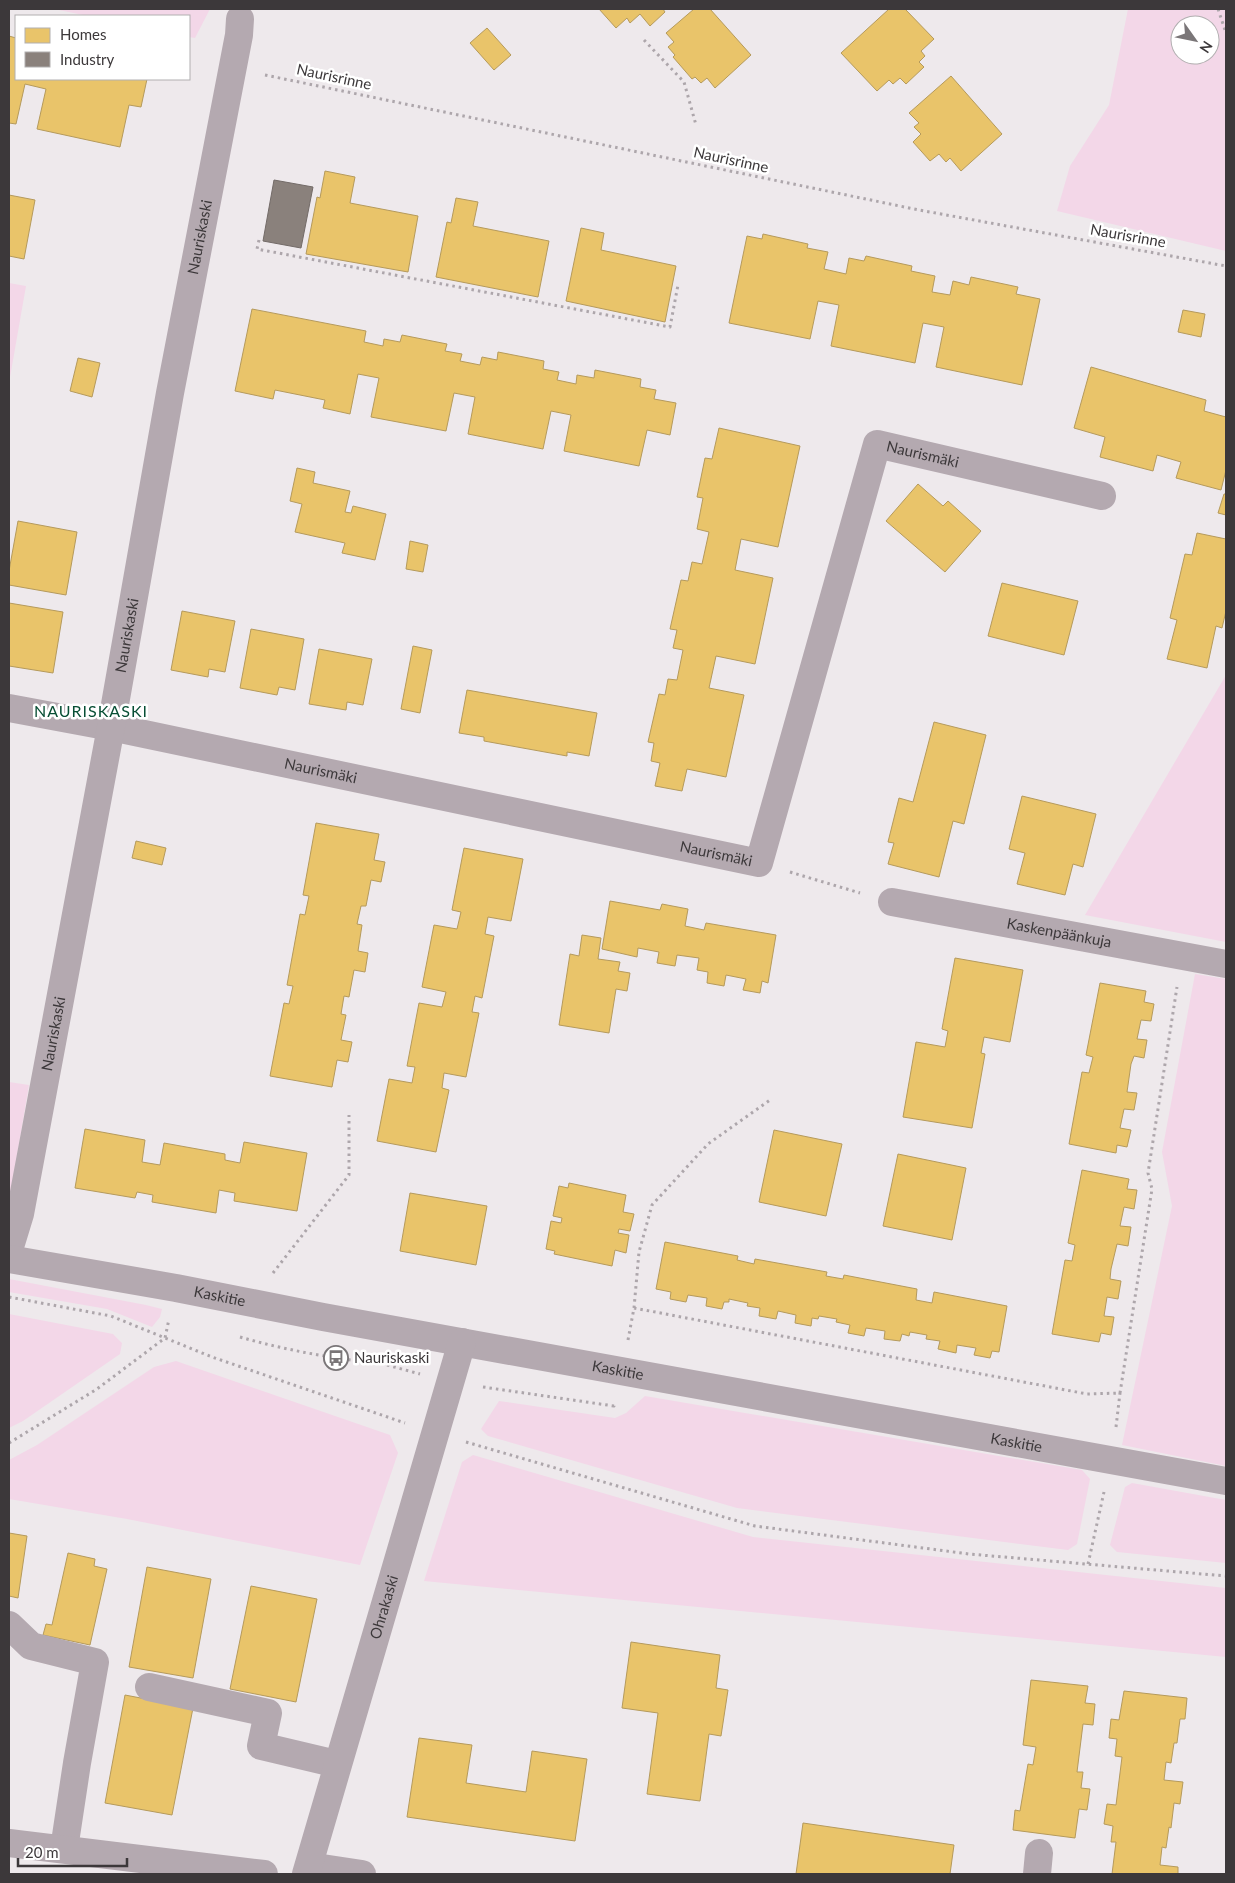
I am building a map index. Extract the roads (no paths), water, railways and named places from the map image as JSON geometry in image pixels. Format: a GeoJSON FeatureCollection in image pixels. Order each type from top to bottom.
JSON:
{"type":"FeatureCollection","features":[{"type":"Feature","properties":{"kind":"street","name":"Nauriskaski"},"geometry":{"type":"LineString","coordinates":[[9,1250],[20,1214],[240,19]]}},
{"type":"Feature","properties":{"kind":"street","name":"Naurismäki"},"geometry":{"type":"LineString","coordinates":[[9,708],[110,727],[759,863],[877,444],[1102,496]]}},
{"type":"Feature","properties":{"kind":"street","name":"Kaskenpäänkuja"},"geometry":{"type":"LineString","coordinates":[[892,902],[1226,964]]}},
{"type":"Feature","properties":{"kind":"street","name":"Kaskitie"},"geometry":{"type":"LineString","coordinates":[[9,1259],[1226,1481]]}},
{"type":"Feature","properties":{"kind":"street","name":"Ohrakaski"},"geometry":{"type":"LineString","coordinates":[[308,1870],[337,1764],[462,1342]]}},
{"type":"Feature","properties":{"kind":"street"},"geometry":{"type":"LineString","coordinates":[[9,1625],[31,1646],[95,1662],[64,1850]]}},
{"type":"Feature","properties":{"kind":"street"},"geometry":{"type":"LineString","coordinates":[[149,1687],[268,1713],[261,1746],[337,1764]]}},
{"type":"Feature","properties":{"kind":"street"},"geometry":{"type":"LineString","coordinates":[[9,1843],[264,1874]]}},
{"type":"Feature","properties":{"kind":"street"},"geometry":{"type":"LineString","coordinates":[[308,1870],[362,1874]]}},
{"type":"Feature","properties":{"kind":"place","name":"Nauriskaski"},"geometry":{"type":"Point","coordinates":[336,1358]}},
{"type":"Feature","properties":{"kind":"district","name":"NAURISKASKI"},"geometry":{"type":"Point","coordinates":[91,711]}}]}
